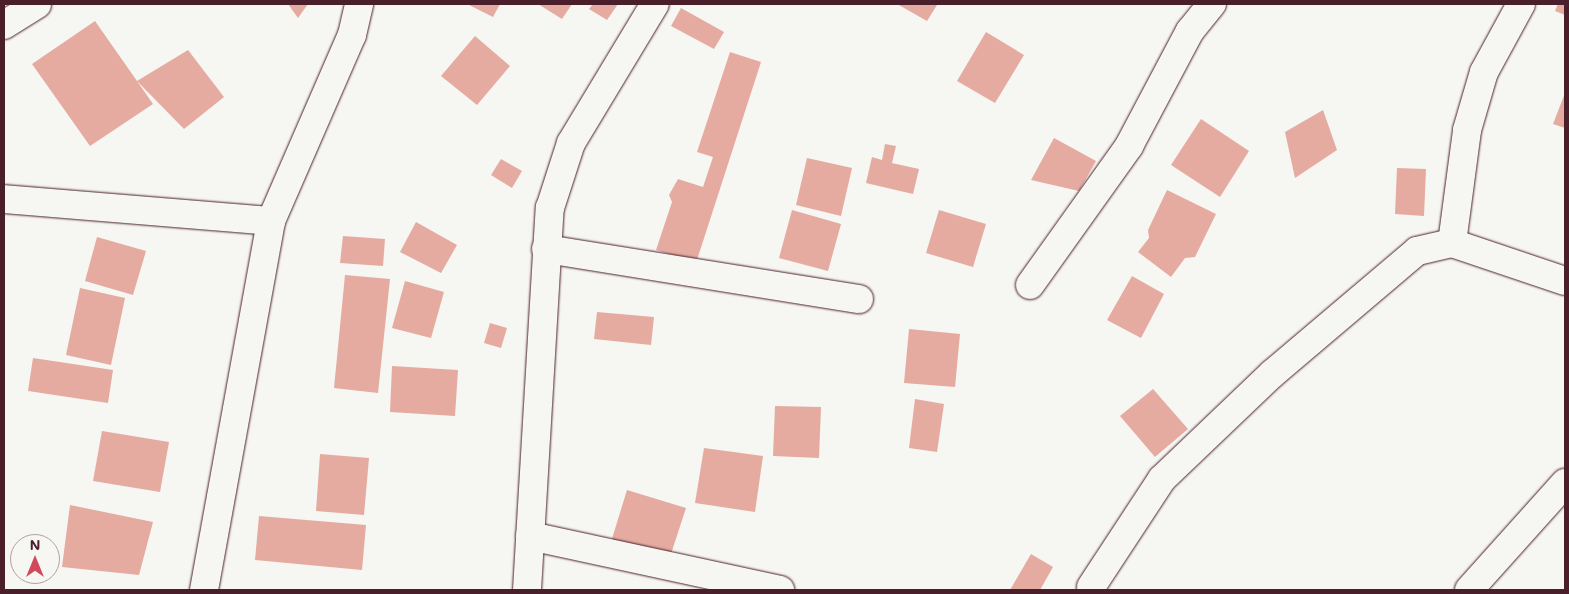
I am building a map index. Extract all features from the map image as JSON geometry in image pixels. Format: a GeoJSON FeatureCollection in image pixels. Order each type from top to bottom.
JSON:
{"type":"FeatureCollection","features":[{"type":"Feature","properties":{"kind":"street"},"geometry":{"type":"LineString","coordinates":[[4,25],[37,4]]}},
{"type":"Feature","properties":{"kind":"street"},"geometry":{"type":"LineString","coordinates":[[204,590],[271,221],[352,35],[359,4]]}},
{"type":"Feature","properties":{"kind":"street"},"geometry":{"type":"LineString","coordinates":[[527,590],[550,208],[571,143],[655,4]]}},
{"type":"Feature","properties":{"kind":"street"},"geometry":{"type":"LineString","coordinates":[[1030,286],[1128,146],[1190,31],[1212,4]]}},
{"type":"Feature","properties":{"kind":"street"},"geometry":{"type":"LineString","coordinates":[[1452,243],[1466,130],[1484,72],[1521,4]]}},
{"type":"Feature","properties":{"kind":"street"},"geometry":{"type":"LineString","coordinates":[[4,199],[271,221]]}},
{"type":"Feature","properties":{"kind":"street"},"geometry":{"type":"LineString","coordinates":[[1091,588],[1162,479],[1251,393],[1417,251],[1452,243],[1565,281]]}},
{"type":"Feature","properties":{"kind":"street"},"geometry":{"type":"LineString","coordinates":[[546,250],[859,299]]}},
{"type":"Feature","properties":{"kind":"street"},"geometry":{"type":"LineString","coordinates":[[1469,590],[1565,483]]}},
{"type":"Feature","properties":{"kind":"street"},"geometry":{"type":"LineString","coordinates":[[530,536],[780,590]]}},
{"type":"Feature","properties":{"kind":"building"},"geometry":{"type":"Polygon","coordinates":[[[288,4],[308,4],[298,18],[288,4]]]}},
{"type":"Feature","properties":{"kind":"building"},"geometry":{"type":"Polygon","coordinates":[[[467,4],[500,4],[493,17],[467,4]]]}},
{"type":"Feature","properties":{"kind":"building"},"geometry":{"type":"Polygon","coordinates":[[[538,4],[572,4],[562,19],[538,4]]]}},
{"type":"Feature","properties":{"kind":"building"},"geometry":{"type":"Polygon","coordinates":[[[593,4],[618,4],[607,20],[589,9],[593,4]]]}},
{"type":"Feature","properties":{"kind":"building"},"geometry":{"type":"Polygon","coordinates":[[[897,4],[936,4],[937,5],[927,21],[897,4]]]}},
{"type":"Feature","properties":{"kind":"building"},"geometry":{"type":"Polygon","coordinates":[[[1558,4],[1565,4],[1565,15],[1555,11],[1558,4]]]}},
{"type":"Feature","properties":{"kind":"building"},"geometry":{"type":"Polygon","coordinates":[[[681,8],[724,32],[714,49],[671,26],[681,8]]]}},
{"type":"Feature","properties":{"kind":"building"},"geometry":{"type":"Polygon","coordinates":[[[95,21],[153,104],[90,146],[32,64],[95,21]]]}},
{"type":"Feature","properties":{"kind":"building"},"geometry":{"type":"Polygon","coordinates":[[[986,32],[1024,55],[995,103],[957,81],[986,32]]]}},
{"type":"Feature","properties":{"kind":"building"},"geometry":{"type":"Polygon","coordinates":[[[475,36],[510,66],[477,105],[441,76],[475,36]]]}},
{"type":"Feature","properties":{"kind":"building"},"geometry":{"type":"Polygon","coordinates":[[[188,50],[224,97],[184,129],[137,81],[188,50]]]}},
{"type":"Feature","properties":{"kind":"building"},"geometry":{"type":"Polygon","coordinates":[[[730,52],[761,62],[696,263],[656,250],[672,202],[669,195],[678,179],[703,187],[713,157],[697,152],[730,52]]]}},
{"type":"Feature","properties":{"kind":"building"},"geometry":{"type":"Polygon","coordinates":[[[1565,93],[1565,128],[1553,124],[1565,93]]]}},
{"type":"Feature","properties":{"kind":"building"},"geometry":{"type":"Polygon","coordinates":[[[1323,110],[1337,150],[1295,178],[1285,132],[1323,110]]]}},
{"type":"Feature","properties":{"kind":"building"},"geometry":{"type":"Polygon","coordinates":[[[1201,119],[1249,151],[1220,197],[1171,165],[1201,119]]]}},
{"type":"Feature","properties":{"kind":"building"},"geometry":{"type":"Polygon","coordinates":[[[1054,138],[1096,161],[1079,191],[1031,180],[1054,138]]]}},
{"type":"Feature","properties":{"kind":"building"},"geometry":{"type":"Polygon","coordinates":[[[885,144],[896,146],[892,163],[919,169],[913,194],[866,183],[872,157],[882,160],[885,144]]]}},
{"type":"Feature","properties":{"kind":"building"},"geometry":{"type":"Polygon","coordinates":[[[807,158],[852,168],[841,216],[796,205],[807,158]]]}},
{"type":"Feature","properties":{"kind":"building"},"geometry":{"type":"Polygon","coordinates":[[[501,159],[522,171],[512,188],[491,175],[501,159]]]}},
{"type":"Feature","properties":{"kind":"building"},"geometry":{"type":"Polygon","coordinates":[[[1397,168],[1426,169],[1424,216],[1395,214],[1397,168]]]}},
{"type":"Feature","properties":{"kind":"building"},"geometry":{"type":"Polygon","coordinates":[[[1167,190],[1216,214],[1195,257],[1185,258],[1171,277],[1138,252],[1149,238],[1148,230],[1167,190]]]}},
{"type":"Feature","properties":{"kind":"building"},"geometry":{"type":"Polygon","coordinates":[[[792,210],[841,224],[828,271],[779,258],[792,210]]]}},
{"type":"Feature","properties":{"kind":"building"},"geometry":{"type":"Polygon","coordinates":[[[939,210],[986,224],[973,267],[926,253],[939,210]]]}},
{"type":"Feature","properties":{"kind":"building"},"geometry":{"type":"Polygon","coordinates":[[[416,222],[457,245],[441,273],[400,252],[416,222]]]}},
{"type":"Feature","properties":{"kind":"building"},"geometry":{"type":"Polygon","coordinates":[[[343,236],[385,239],[383,266],[340,263],[343,236]]]}},
{"type":"Feature","properties":{"kind":"building"},"geometry":{"type":"Polygon","coordinates":[[[97,237],[146,251],[133,295],[85,281],[97,237]]]}},
{"type":"Feature","properties":{"kind":"building"},"geometry":{"type":"Polygon","coordinates":[[[345,275],[390,279],[378,393],[334,388],[345,275]]]}},
{"type":"Feature","properties":{"kind":"building"},"geometry":{"type":"Polygon","coordinates":[[[1132,276],[1164,294],[1141,338],[1107,320],[1132,276]]]}},
{"type":"Feature","properties":{"kind":"building"},"geometry":{"type":"Polygon","coordinates":[[[405,281],[444,292],[431,338],[392,328],[405,281]]]}},
{"type":"Feature","properties":{"kind":"building"},"geometry":{"type":"Polygon","coordinates":[[[80,288],[125,298],[111,365],[66,355],[80,288]]]}},
{"type":"Feature","properties":{"kind":"building"},"geometry":{"type":"Polygon","coordinates":[[[597,312],[654,317],[651,345],[594,339],[597,312]]]}},
{"type":"Feature","properties":{"kind":"building"},"geometry":{"type":"Polygon","coordinates":[[[490,323],[507,328],[501,348],[484,343],[490,323]]]}},
{"type":"Feature","properties":{"kind":"building"},"geometry":{"type":"Polygon","coordinates":[[[909,329],[960,334],[955,387],[904,383],[909,329]]]}},
{"type":"Feature","properties":{"kind":"building"},"geometry":{"type":"Polygon","coordinates":[[[33,358],[113,370],[108,403],[28,391],[33,358]]]}},
{"type":"Feature","properties":{"kind":"building"},"geometry":{"type":"Polygon","coordinates":[[[392,366],[458,370],[455,416],[390,412],[392,366]]]}},
{"type":"Feature","properties":{"kind":"building"},"geometry":{"type":"Polygon","coordinates":[[[1153,389],[1188,429],[1155,457],[1120,416],[1153,389]]]}},
{"type":"Feature","properties":{"kind":"building"},"geometry":{"type":"Polygon","coordinates":[[[915,399],[944,404],[937,452],[909,448],[915,399]]]}},
{"type":"Feature","properties":{"kind":"building"},"geometry":{"type":"Polygon","coordinates":[[[775,406],[821,407],[819,458],[773,456],[775,406]]]}},
{"type":"Feature","properties":{"kind":"building"},"geometry":{"type":"Polygon","coordinates":[[[102,431],[169,442],[160,492],[93,481],[102,431]]]}},
{"type":"Feature","properties":{"kind":"building"},"geometry":{"type":"Polygon","coordinates":[[[704,448],[763,456],[755,512],[695,503],[704,448]]]}},
{"type":"Feature","properties":{"kind":"building"},"geometry":{"type":"Polygon","coordinates":[[[320,454],[369,458],[364,515],[316,511],[320,454]]]}},
{"type":"Feature","properties":{"kind":"building"},"geometry":{"type":"Polygon","coordinates":[[[627,490],[686,508],[669,560],[611,542],[627,490]]]}},
{"type":"Feature","properties":{"kind":"building"},"geometry":{"type":"Polygon","coordinates":[[[70,505],[153,522],[139,575],[62,567],[70,505]]]}},
{"type":"Feature","properties":{"kind":"building"},"geometry":{"type":"Polygon","coordinates":[[[259,516],[366,525],[362,570],[255,560],[259,516]]]}},
{"type":"Feature","properties":{"kind":"building"},"geometry":{"type":"Polygon","coordinates":[[[1031,554],[1053,567],[1040,590],[1010,590],[1031,554]]]}}]}
